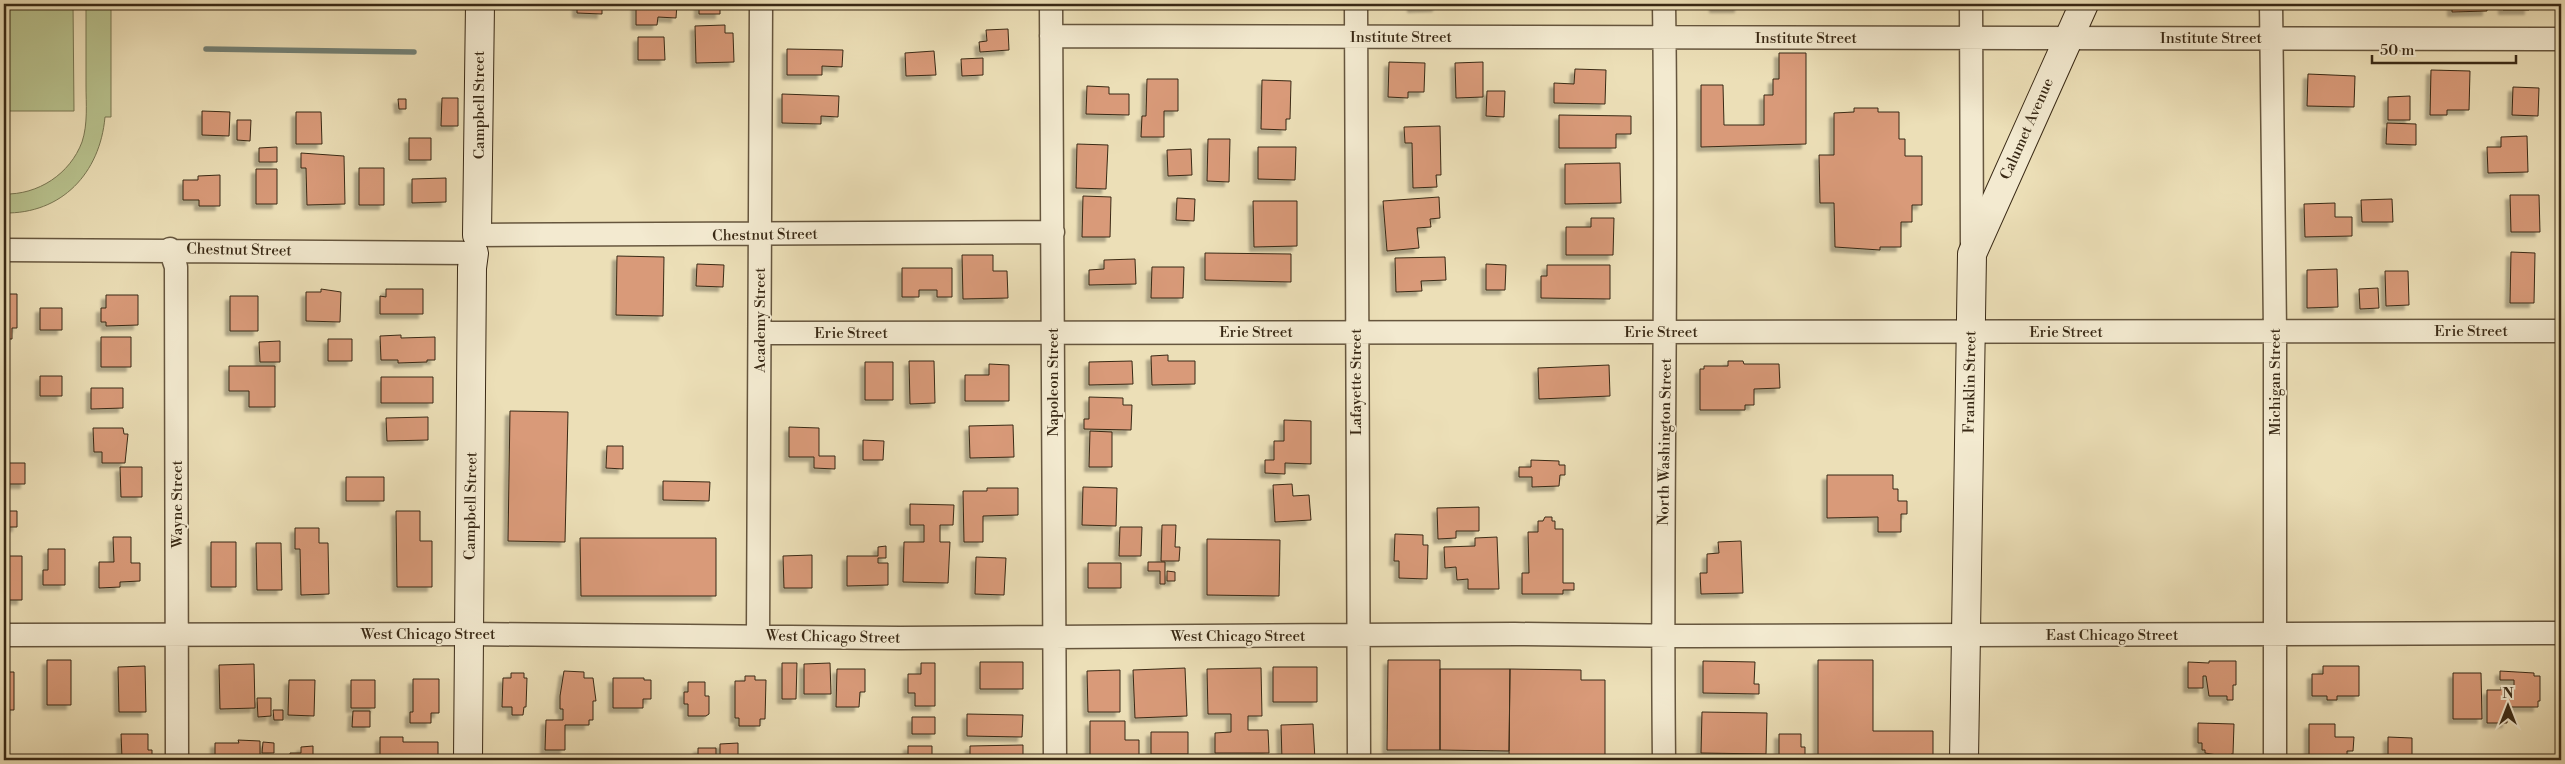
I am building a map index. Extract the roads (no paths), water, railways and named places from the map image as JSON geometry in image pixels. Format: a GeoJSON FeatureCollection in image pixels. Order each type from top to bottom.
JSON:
{"type":"FeatureCollection","features":[{"type":"Feature","properties":{"kind":"main road","name":"Campbell Street"},"geometry":{"type":"LineString","coordinates":[[468,760],[472,268],[476,244],[480,4]]}},
{"type":"Feature","properties":{"kind":"main road","name":"Calumet Avenue"},"geometry":{"type":"LineString","coordinates":[[1972,254],[2084,4]]}},
{"type":"Feature","properties":{"kind":"main road","name":"Franklin Street"},"geometry":{"type":"LineString","coordinates":[[1964,760],[1972,254]]}},
{"type":"Feature","properties":{"kind":"street","name":"Academy Street"},"geometry":{"type":"LineString","coordinates":[[758,636],[762,4]]}},
{"type":"Feature","properties":{"kind":"street","name":"Napoleon Street"},"geometry":{"type":"LineString","coordinates":[[1051,4],[1055,760]]}},
{"type":"Feature","properties":{"kind":"street","name":"Lafayette Street"},"geometry":{"type":"LineString","coordinates":[[1356,4],[1357,636],[1359,760]]}},
{"type":"Feature","properties":{"kind":"street","name":"North Washington Street"},"geometry":{"type":"LineString","coordinates":[[1664,4],[1666,332],[1662,636],[1664,760]]}},
{"type":"Feature","properties":{"kind":"street","name":"Franklin Street"},"geometry":{"type":"LineString","coordinates":[[1971,4],[1972,254]]}},
{"type":"Feature","properties":{"kind":"street","name":"Michigan Street"},"geometry":{"type":"LineString","coordinates":[[2271,4],[2275,331],[2275,760]]}},
{"type":"Feature","properties":{"kind":"street","name":"Institute Street"},"geometry":{"type":"LineString","coordinates":[[1051,36],[2561,39]]}},
{"type":"Feature","properties":{"kind":"street","name":"Chestnut Street"},"geometry":{"type":"LineString","coordinates":[[4,250],[476,244],[761,235],[1052,232]]}},
{"type":"Feature","properties":{"kind":"street","name":"Wayne Street"},"geometry":{"type":"LineString","coordinates":[[170,249],[176,267],[177,760]]}},
{"type":"Feature","properties":{"kind":"street","name":"Erie Street"},"geometry":{"type":"LineString","coordinates":[[760,333],[2561,331]]}},
{"type":"Feature","properties":{"kind":"street","name":"East Chicago Street"},"geometry":{"type":"LineString","coordinates":[[1662,636],[2561,633]]}},
{"type":"Feature","properties":{"kind":"street","name":"West Chicago Street"},"geometry":{"type":"LineString","coordinates":[[4,635],[1662,636]]}},
{"type":"Feature","properties":{"kind":"waterway"},"geometry":{"type":"LineString","coordinates":[[206,49],[414,52]]}}]}
